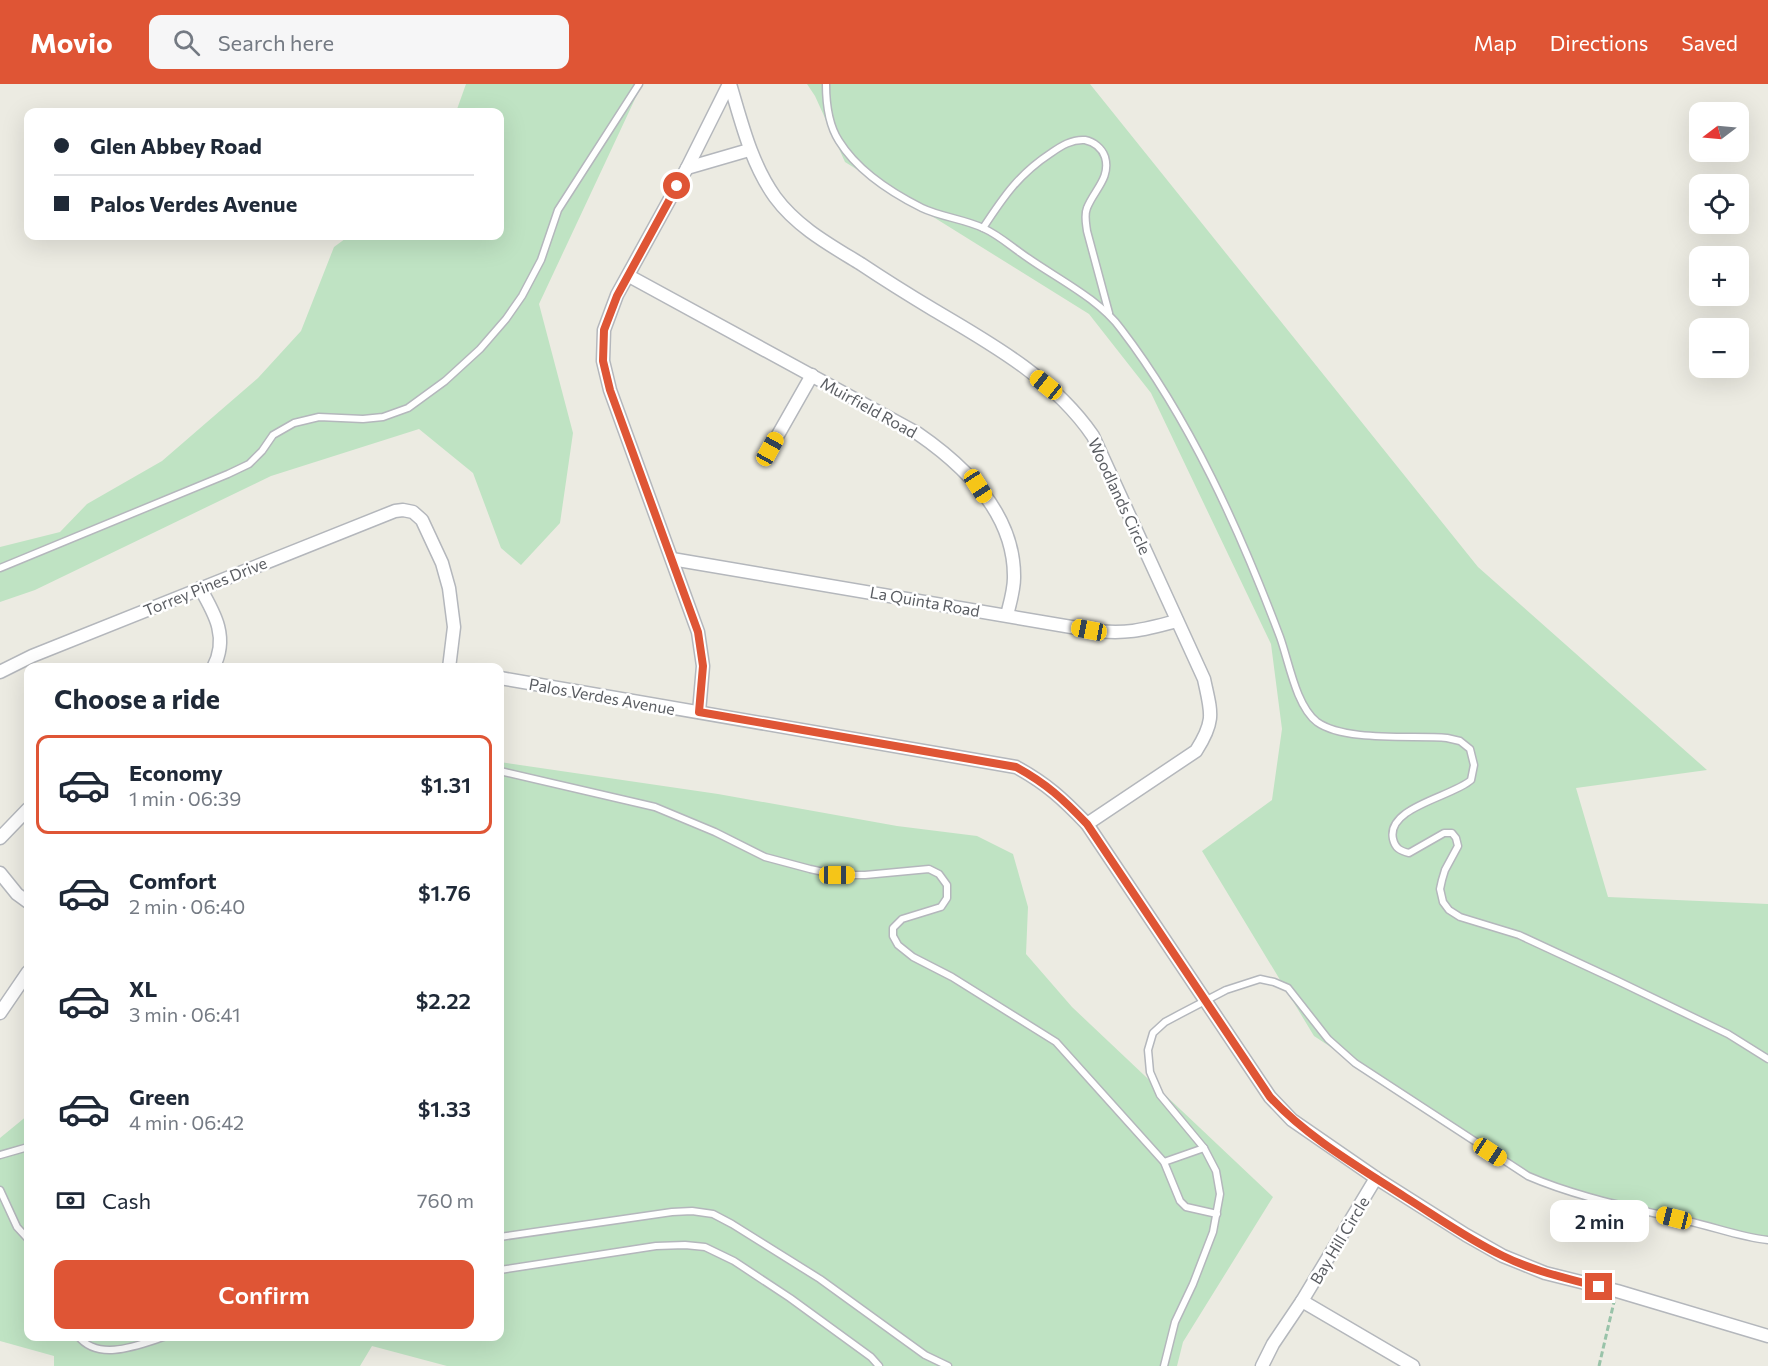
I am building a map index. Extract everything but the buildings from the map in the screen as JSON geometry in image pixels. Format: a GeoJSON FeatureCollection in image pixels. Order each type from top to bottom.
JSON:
{"type":"FeatureCollection","features":[{"type":"Feature","properties":{"kind":"street","name":"Woodlands Circle"},"geometry":{"type":"LineString","coordinates":[[729,84],[749,150],[761,175],[771,191],[798,222],[913,297],[1006,353],[1046,385],[1083,421],[1094,436],[1204,679],[1212,719],[1207,735],[1196,751],[1087,824]]}},
{"type":"Feature","properties":{"kind":"street"},"geometry":{"type":"LineString","coordinates":[[699,712],[703,666],[698,632],[610,390],[603,361],[604,330],[617,296],[687,168],[729,84]]}},
{"type":"Feature","properties":{"kind":"street"},"geometry":{"type":"LineString","coordinates":[[687,168],[749,150]]}},
{"type":"Feature","properties":{"kind":"street","name":"Muirfield Road"},"geometry":{"type":"LineString","coordinates":[[629,276],[917,433],[946,453],[978,486],[998,516],[1012,555],[1015,580],[1007,615]]}},
{"type":"Feature","properties":{"kind":"street"},"geometry":{"type":"LineString","coordinates":[[770,449],[812,375]]}},
{"type":"Feature","properties":{"kind":"street","name":"Torrey Pines Drive"},"geometry":{"type":"LineString","coordinates":[[0,672],[32,656],[200,588],[395,511],[403,510],[413,512],[422,520],[442,563],[449,588],[454,627],[450,663]]}},
{"type":"Feature","properties":{"kind":"street","name":"La Quinta Road"},"geometry":{"type":"LineString","coordinates":[[672,559],[1113,633],[1138,632],[1177,621]]}},
{"type":"Feature","properties":{"kind":"street"},"geometry":{"type":"LineString","coordinates":[[200,588],[216,616],[220,639],[216,663]]}},
{"type":"Feature","properties":{"kind":"street","name":"Palos Verdes Avenue"},"geometry":{"type":"LineString","coordinates":[[504,679],[1016,767],[1055,792],[1087,824],[1270,1097],[1292,1120],[1376,1179],[1503,1257],[1545,1273],[1617,1291],[1768,1336]]}},
{"type":"Feature","properties":{"kind":"street"},"geometry":{"type":"LineString","coordinates":[[0,838],[24,813]]}},
{"type":"Feature","properties":{"kind":"street"},"geometry":{"type":"LineString","coordinates":[[0,873],[24,899]]}},
{"type":"Feature","properties":{"kind":"street"},"geometry":{"type":"LineString","coordinates":[[0,1013],[24,978]]}},
{"type":"Feature","properties":{"kind":"street","name":"Bay Hill Circle"},"geometry":{"type":"LineString","coordinates":[[1262,1366],[1273,1344],[1302,1301],[1376,1179]]}},
{"type":"Feature","properties":{"kind":"street","name":"Bay Hill Circle"},"geometry":{"type":"LineString","coordinates":[[1302,1301],[1413,1366]]}},
{"type":"Feature","properties":{"kind":"lane"},"geometry":{"type":"LineString","coordinates":[[0,568],[249,464],[273,435],[294,423],[319,417],[363,419],[383,417],[408,408],[445,381],[480,349],[522,296],[541,260],[558,210],[639,84]]}},
{"type":"Feature","properties":{"kind":"lane"},"geometry":{"type":"LineString","coordinates":[[826,84],[826,102],[834,131],[839,141],[862,168],[923,208],[983,228],[1110,314],[1137,350],[1181,420],[1220,496],[1268,605],[1292,676],[1307,711],[1318,723],[1348,732],[1380,737],[1447,738],[1460,741],[1470,748],[1474,765],[1471,780],[1401,816],[1393,826],[1392,836],[1395,844],[1398,849],[1409,853],[1444,833],[1452,833],[1456,838],[1458,846],[1445,870],[1440,889],[1443,902],[1449,910],[1460,917],[1519,935],[1608,976],[1719,1029],[1768,1059]]}},
{"type":"Feature","properties":{"kind":"lane"},"geometry":{"type":"LineString","coordinates":[[983,228],[1021,176],[1037,162],[1068,142],[1089,141],[1099,147],[1105,156],[1104,179],[1087,209],[1085,218],[1110,314]]}},
{"type":"Feature","properties":{"kind":"lane"},"geometry":{"type":"LineString","coordinates":[[504,772],[655,807],[716,832],[765,856],[810,869],[837,875],[865,875],[929,869],[939,874],[947,885],[946,898],[941,908],[902,919],[893,928],[893,936],[898,945],[913,957],[952,977],[1056,1042],[1164,1162],[1180,1201],[1186,1207],[1217,1214]]}},
{"type":"Feature","properties":{"kind":"lane"},"geometry":{"type":"LineString","coordinates":[[1164,1366],[1175,1322],[1201,1263],[1217,1214],[1220,1194],[1216,1171],[1204,1148],[1160,1095],[1150,1072],[1148,1050],[1153,1033],[1165,1022],[1226,990],[1260,979],[1288,988],[1328,1039],[1355,1063],[1528,1176],[1583,1196],[1746,1237],[1768,1240]]}},
{"type":"Feature","properties":{"kind":"lane"},"geometry":{"type":"LineString","coordinates":[[0,1155],[24,1148]]}},
{"type":"Feature","properties":{"kind":"lane"},"geometry":{"type":"LineString","coordinates":[[1164,1162],[1204,1148]]}},
{"type":"Feature","properties":{"kind":"lane"},"geometry":{"type":"LineString","coordinates":[[0,1190],[17,1227],[24,1235]]}},
{"type":"Feature","properties":{"kind":"lane"},"geometry":{"type":"LineString","coordinates":[[504,1236],[672,1212],[692,1211],[713,1214],[820,1279],[925,1355],[948,1366]]}},
{"type":"Feature","properties":{"kind":"lane"},"geometry":{"type":"LineString","coordinates":[[504,1269],[656,1246],[705,1247],[734,1262],[790,1298],[871,1357],[879,1366]]}},
{"type":"Feature","properties":{"kind":"lane"},"geometry":{"type":"LineString","coordinates":[[82,1341],[99,1350],[115,1350],[139,1341]]}},
{"type":"Feature","properties":{"kind":"path"},"geometry":{"type":"LineString","coordinates":[[1599,1366],[1617,1291]]}},
{"type":"Feature","properties":{"kind":"green space"},"geometry":{"type":"Polygon","coordinates":[[[466,84],[642,84],[539,304],[573,433],[560,523],[521,565],[501,548],[473,473],[419,429],[271,476],[35,590],[0,602],[0,547],[60,532],[87,504],[162,461],[258,378],[301,331],[334,247],[344,240],[504,240],[504,108],[457,108],[466,84]]]}},
{"type":"Feature","properties":{"kind":"green space"},"geometry":{"type":"Polygon","coordinates":[[[807,84],[1090,84],[1478,567],[1707,770],[1576,788],[1608,897],[1768,904],[1768,1241],[1535,1182],[1314,1036],[1202,851],[1272,800],[1282,729],[1271,644],[1151,393],[1089,314],[845,162],[815,96],[807,84]]]}},
{"type":"Feature","properties":{"kind":"green space"},"geometry":{"type":"Polygon","coordinates":[[[504,763],[718,794],[897,826],[977,836],[1013,854],[1028,907],[1026,954],[1072,1007],[1273,1197],[1183,1342],[1177,1366],[447,1366],[372,1346],[360,1366],[54,1366],[54,1356],[0,1341],[0,1138],[24,1118],[24,1341],[504,1341],[504,763]]]}},
{"type":"Feature","properties":{"kind":"route"},"geometry":{"type":"LineString","coordinates":[[677,186],[617,296],[604,330],[603,361],[610,390],[698,632],[703,666],[699,712],[1016,767],[1038,779],[1055,792],[1087,824],[1270,1097],[1292,1120],[1376,1179],[1503,1257],[1545,1273],[1599,1287]]}}]}
